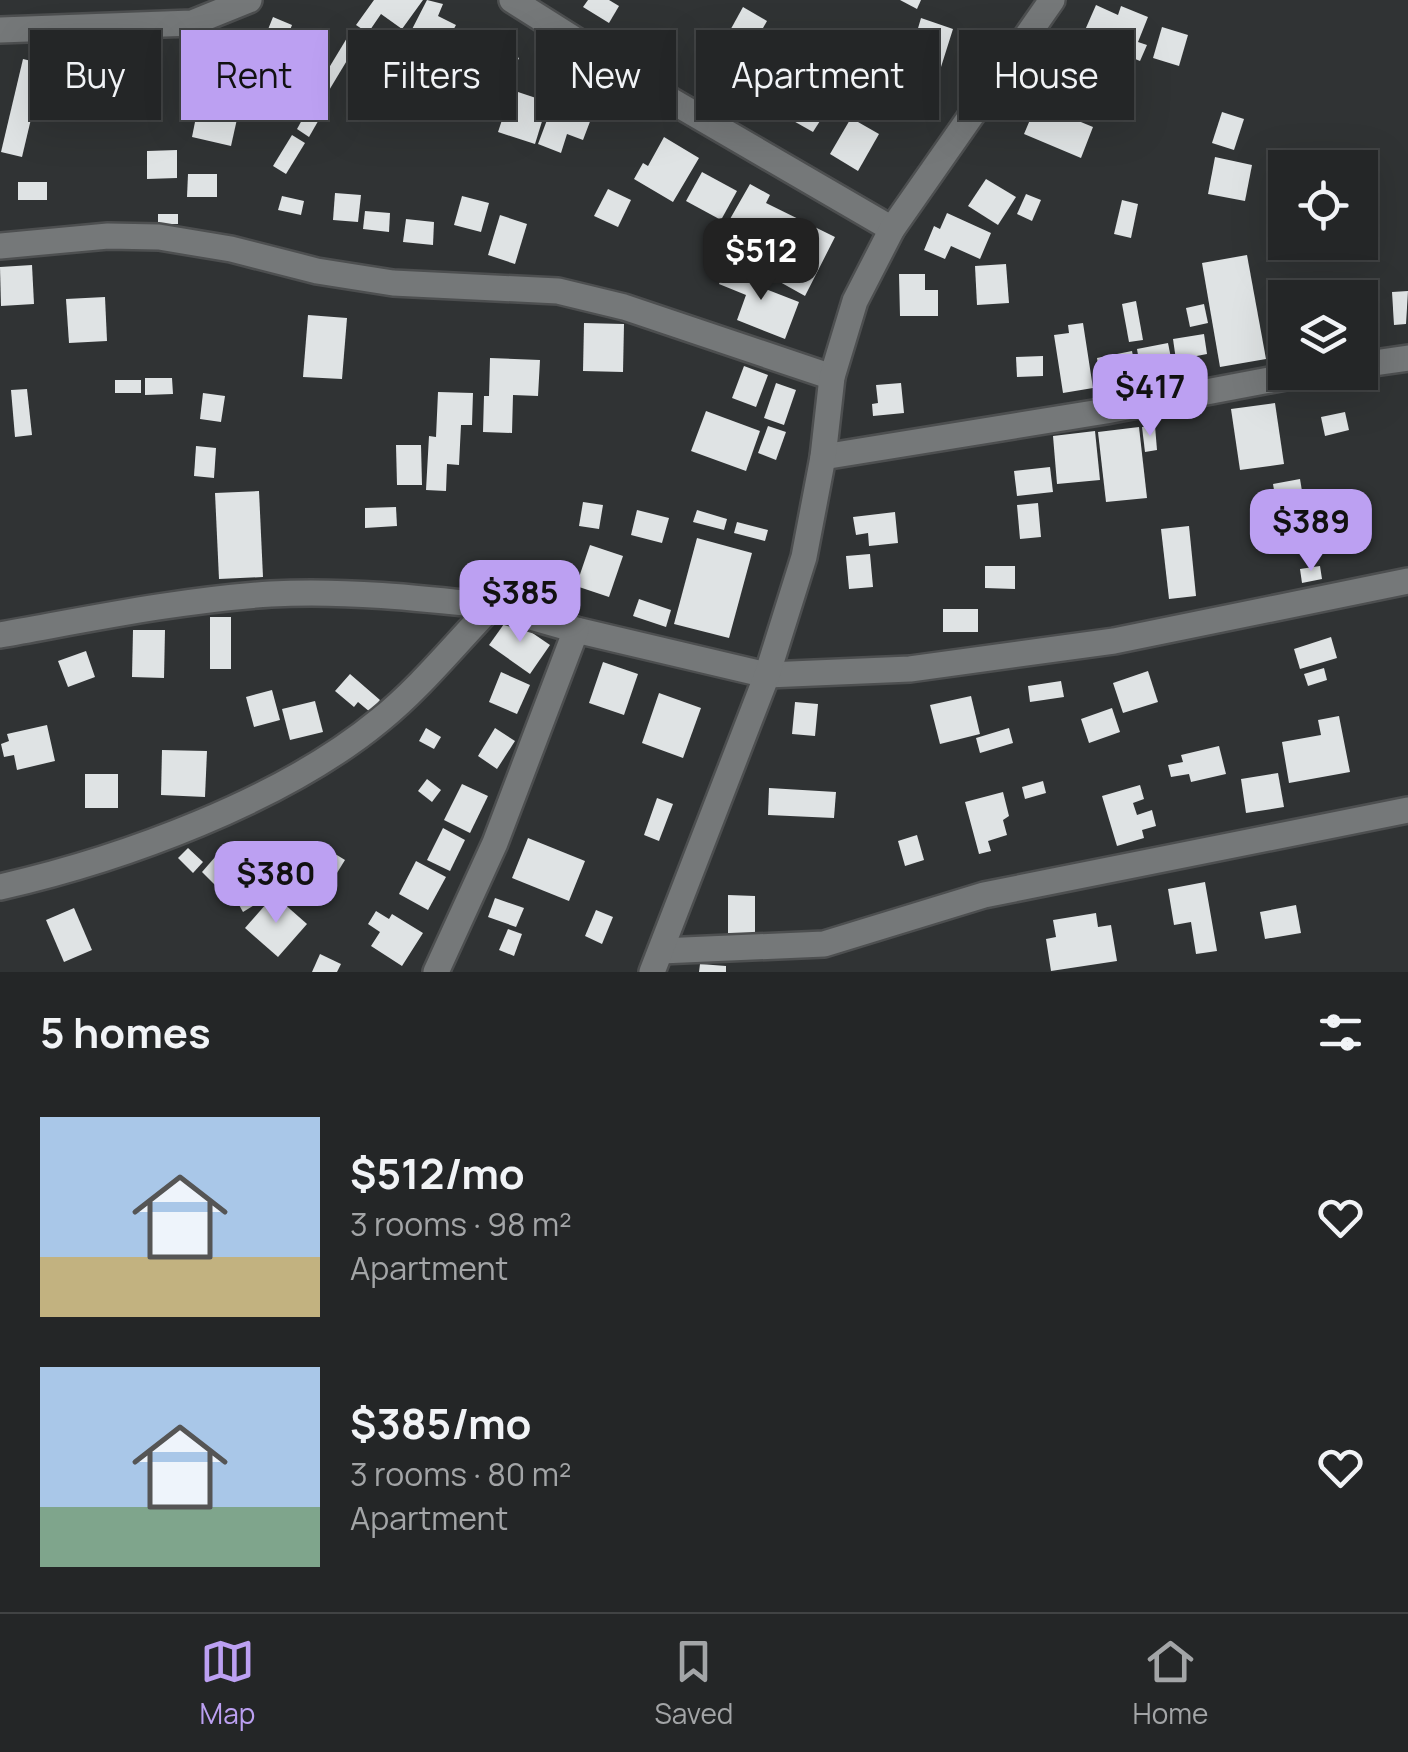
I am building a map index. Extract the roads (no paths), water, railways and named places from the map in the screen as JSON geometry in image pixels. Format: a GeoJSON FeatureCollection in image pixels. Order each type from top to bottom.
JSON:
{"type":"FeatureCollection","features":[{"type":"Feature","properties":{"kind":"street"},"geometry":{"type":"LineString","coordinates":[[0,30],[192,23],[249,0]]}},
{"type":"Feature","properties":{"kind":"street"},"geometry":{"type":"LineString","coordinates":[[512,0],[672,101],[892,229]]}},
{"type":"Feature","properties":{"kind":"street"},"geometry":{"type":"LineString","coordinates":[[1052,0],[892,229],[855,301],[832,377],[824,457],[804,556],[767,675],[657,962],[824,944],[984,895],[1408,810]]}},
{"type":"Feature","properties":{"kind":"street"},"geometry":{"type":"LineString","coordinates":[[0,246],[108,236],[160,237],[393,284],[558,291],[624,307],[832,377]]}},
{"type":"Feature","properties":{"kind":"street"},"geometry":{"type":"LineString","coordinates":[[1378,362],[1408,358]]}},
{"type":"Feature","properties":{"kind":"street"},"geometry":{"type":"LineString","coordinates":[[824,457],[1268,380]]}},
{"type":"Feature","properties":{"kind":"street"},"geometry":{"type":"LineString","coordinates":[[0,635],[177,603],[274,594],[388,595],[492,606],[767,675],[910,669],[1114,641],[1408,582]]}},
{"type":"Feature","properties":{"kind":"street"},"geometry":{"type":"LineString","coordinates":[[0,887],[82,865],[194,825],[298,776],[381,720],[492,606]]}},
{"type":"Feature","properties":{"kind":"street"},"geometry":{"type":"LineString","coordinates":[[436,972],[495,843],[576,630]]}}]}
